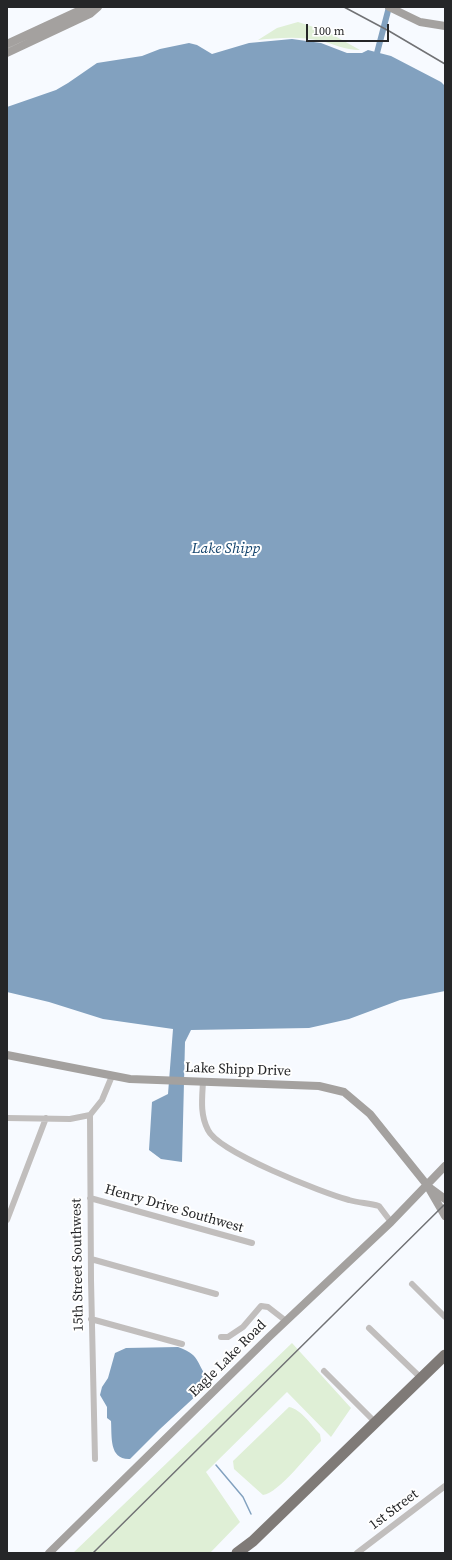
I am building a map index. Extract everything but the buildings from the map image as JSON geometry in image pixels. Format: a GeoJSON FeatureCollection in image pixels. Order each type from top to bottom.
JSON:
{"type":"FeatureCollection","features":[{"type":"Feature","properties":{"kind":"highway"},"geometry":{"type":"LineString","coordinates":[[237,1553],[253,1541],[445,1356]]}},
{"type":"Feature","properties":{"kind":"highway"},"geometry":{"type":"LineString","coordinates":[[245,1553],[253,1541]]}},
{"type":"Feature","properties":{"kind":"street"},"geometry":{"type":"LineString","coordinates":[[7,44],[86,7]]}},
{"type":"Feature","properties":{"kind":"street"},"geometry":{"type":"LineString","coordinates":[[7,53],[90,14],[98,7]]}},
{"type":"Feature","properties":{"kind":"street"},"geometry":{"type":"LineString","coordinates":[[393,9],[420,22],[445,26]]}},
{"type":"Feature","properties":{"kind":"street","name":"Lake Shipp Drive"},"geometry":{"type":"LineString","coordinates":[[7,1055],[112,1076],[160,1081],[319,1086],[344,1092],[370,1114],[427,1186]]}},
{"type":"Feature","properties":{"kind":"street"},"geometry":{"type":"LineString","coordinates":[[7,1118],[70,1119],[90,1115],[104,1096],[112,1076]]}},
{"type":"Feature","properties":{"kind":"street"},"geometry":{"type":"LineString","coordinates":[[200,1082],[203,1117],[207,1130],[215,1138],[250,1160],[280,1174],[346,1200],[379,1206],[391,1222]]}},
{"type":"Feature","properties":{"kind":"street","name":"15th Street Southwest"},"geometry":{"type":"LineString","coordinates":[[90,1115],[91,1319],[95,1459]]}},
{"type":"Feature","properties":{"kind":"street"},"geometry":{"type":"LineString","coordinates":[[7,1220],[46,1118]]}},
{"type":"Feature","properties":{"kind":"street","name":"Eagle Lake Road"},"geometry":{"type":"LineString","coordinates":[[49,1553],[286,1321],[391,1222],[445,1166]]}},
{"type":"Feature","properties":{"kind":"street"},"geometry":{"type":"LineString","coordinates":[[427,1186],[445,1199]]}},
{"type":"Feature","properties":{"kind":"street"},"geometry":{"type":"LineString","coordinates":[[427,1186],[445,1216]]}},
{"type":"Feature","properties":{"kind":"street","name":"Henry Drive Southwest"},"geometry":{"type":"LineString","coordinates":[[90,1198],[252,1243]]}},
{"type":"Feature","properties":{"kind":"street"},"geometry":{"type":"LineString","coordinates":[[91,1259],[216,1294]]}},
{"type":"Feature","properties":{"kind":"street"},"geometry":{"type":"LineString","coordinates":[[412,1284],[445,1317]]}},
{"type":"Feature","properties":{"kind":"street"},"geometry":{"type":"LineString","coordinates":[[221,1336],[225,1338],[235,1333],[261,1306],[268,1307],[286,1321]]}},
{"type":"Feature","properties":{"kind":"street"},"geometry":{"type":"LineString","coordinates":[[91,1319],[182,1344]]}},
{"type":"Feature","properties":{"kind":"street"},"geometry":{"type":"LineString","coordinates":[[369,1328],[421,1378]]}},
{"type":"Feature","properties":{"kind":"street"},"geometry":{"type":"LineString","coordinates":[[324,1371],[375,1422]]}},
{"type":"Feature","properties":{"kind":"street","name":"1st Street"},"geometry":{"type":"LineString","coordinates":[[357,1553],[445,1486]]}},
{"type":"Feature","properties":{"kind":"green space"},"geometry":{"type":"Polygon","coordinates":[[[298,22],[326,31],[360,50],[349,49],[305,38],[258,40],[277,28],[298,22]]]}},
{"type":"Feature","properties":{"kind":"green space"},"geometry":{"type":"Polygon","coordinates":[[[292,1343],[351,1408],[331,1437],[287,1392],[206,1472],[240,1522],[210,1553],[73,1553],[292,1343]]]}},
{"type":"Feature","properties":{"kind":"green space"},"geometry":{"type":"Polygon","coordinates":[[[289,1407],[298,1411],[306,1418],[320,1434],[321,1441],[277,1488],[270,1493],[263,1495],[234,1469],[233,1461],[289,1407]]]}},
{"type":"Feature","properties":{"kind":"water","name":"Lake Shipp"},"geometry":{"type":"Polygon","coordinates":[[[292,39],[321,43],[347,53],[362,53],[368,50],[391,56],[441,82],[445,86],[445,991],[400,1000],[349,1019],[309,1028],[191,1030],[185,1042],[182,1162],[161,1159],[149,1150],[152,1102],[168,1094],[173,1029],[103,1019],[49,1002],[7,992],[7,107],[56,90],[97,63],[142,56],[160,49],[189,43],[197,45],[212,54],[249,43],[292,39]]]}},
{"type":"Feature","properties":{"kind":"water"},"geometry":{"type":"Polygon","coordinates":[[[178,1347],[192,1354],[206,1376],[212,1381],[130,1459],[118,1456],[113,1446],[111,1421],[107,1418],[107,1407],[100,1395],[102,1387],[108,1378],[115,1353],[126,1348],[178,1347]]]}},
{"type":"Feature","properties":{"kind":"waterway"},"geometry":{"type":"LineString","coordinates":[[377,53],[389,7]]}},
{"type":"Feature","properties":{"kind":"waterway"},"geometry":{"type":"LineString","coordinates":[[216,1465],[243,1497],[251,1514]]}},
{"type":"Feature","properties":{"kind":"railway"},"geometry":{"type":"LineString","coordinates":[[344,7],[389,31],[445,64]]}},
{"type":"Feature","properties":{"kind":"railway"},"geometry":{"type":"LineString","coordinates":[[93,1553],[445,1204]]}}]}
